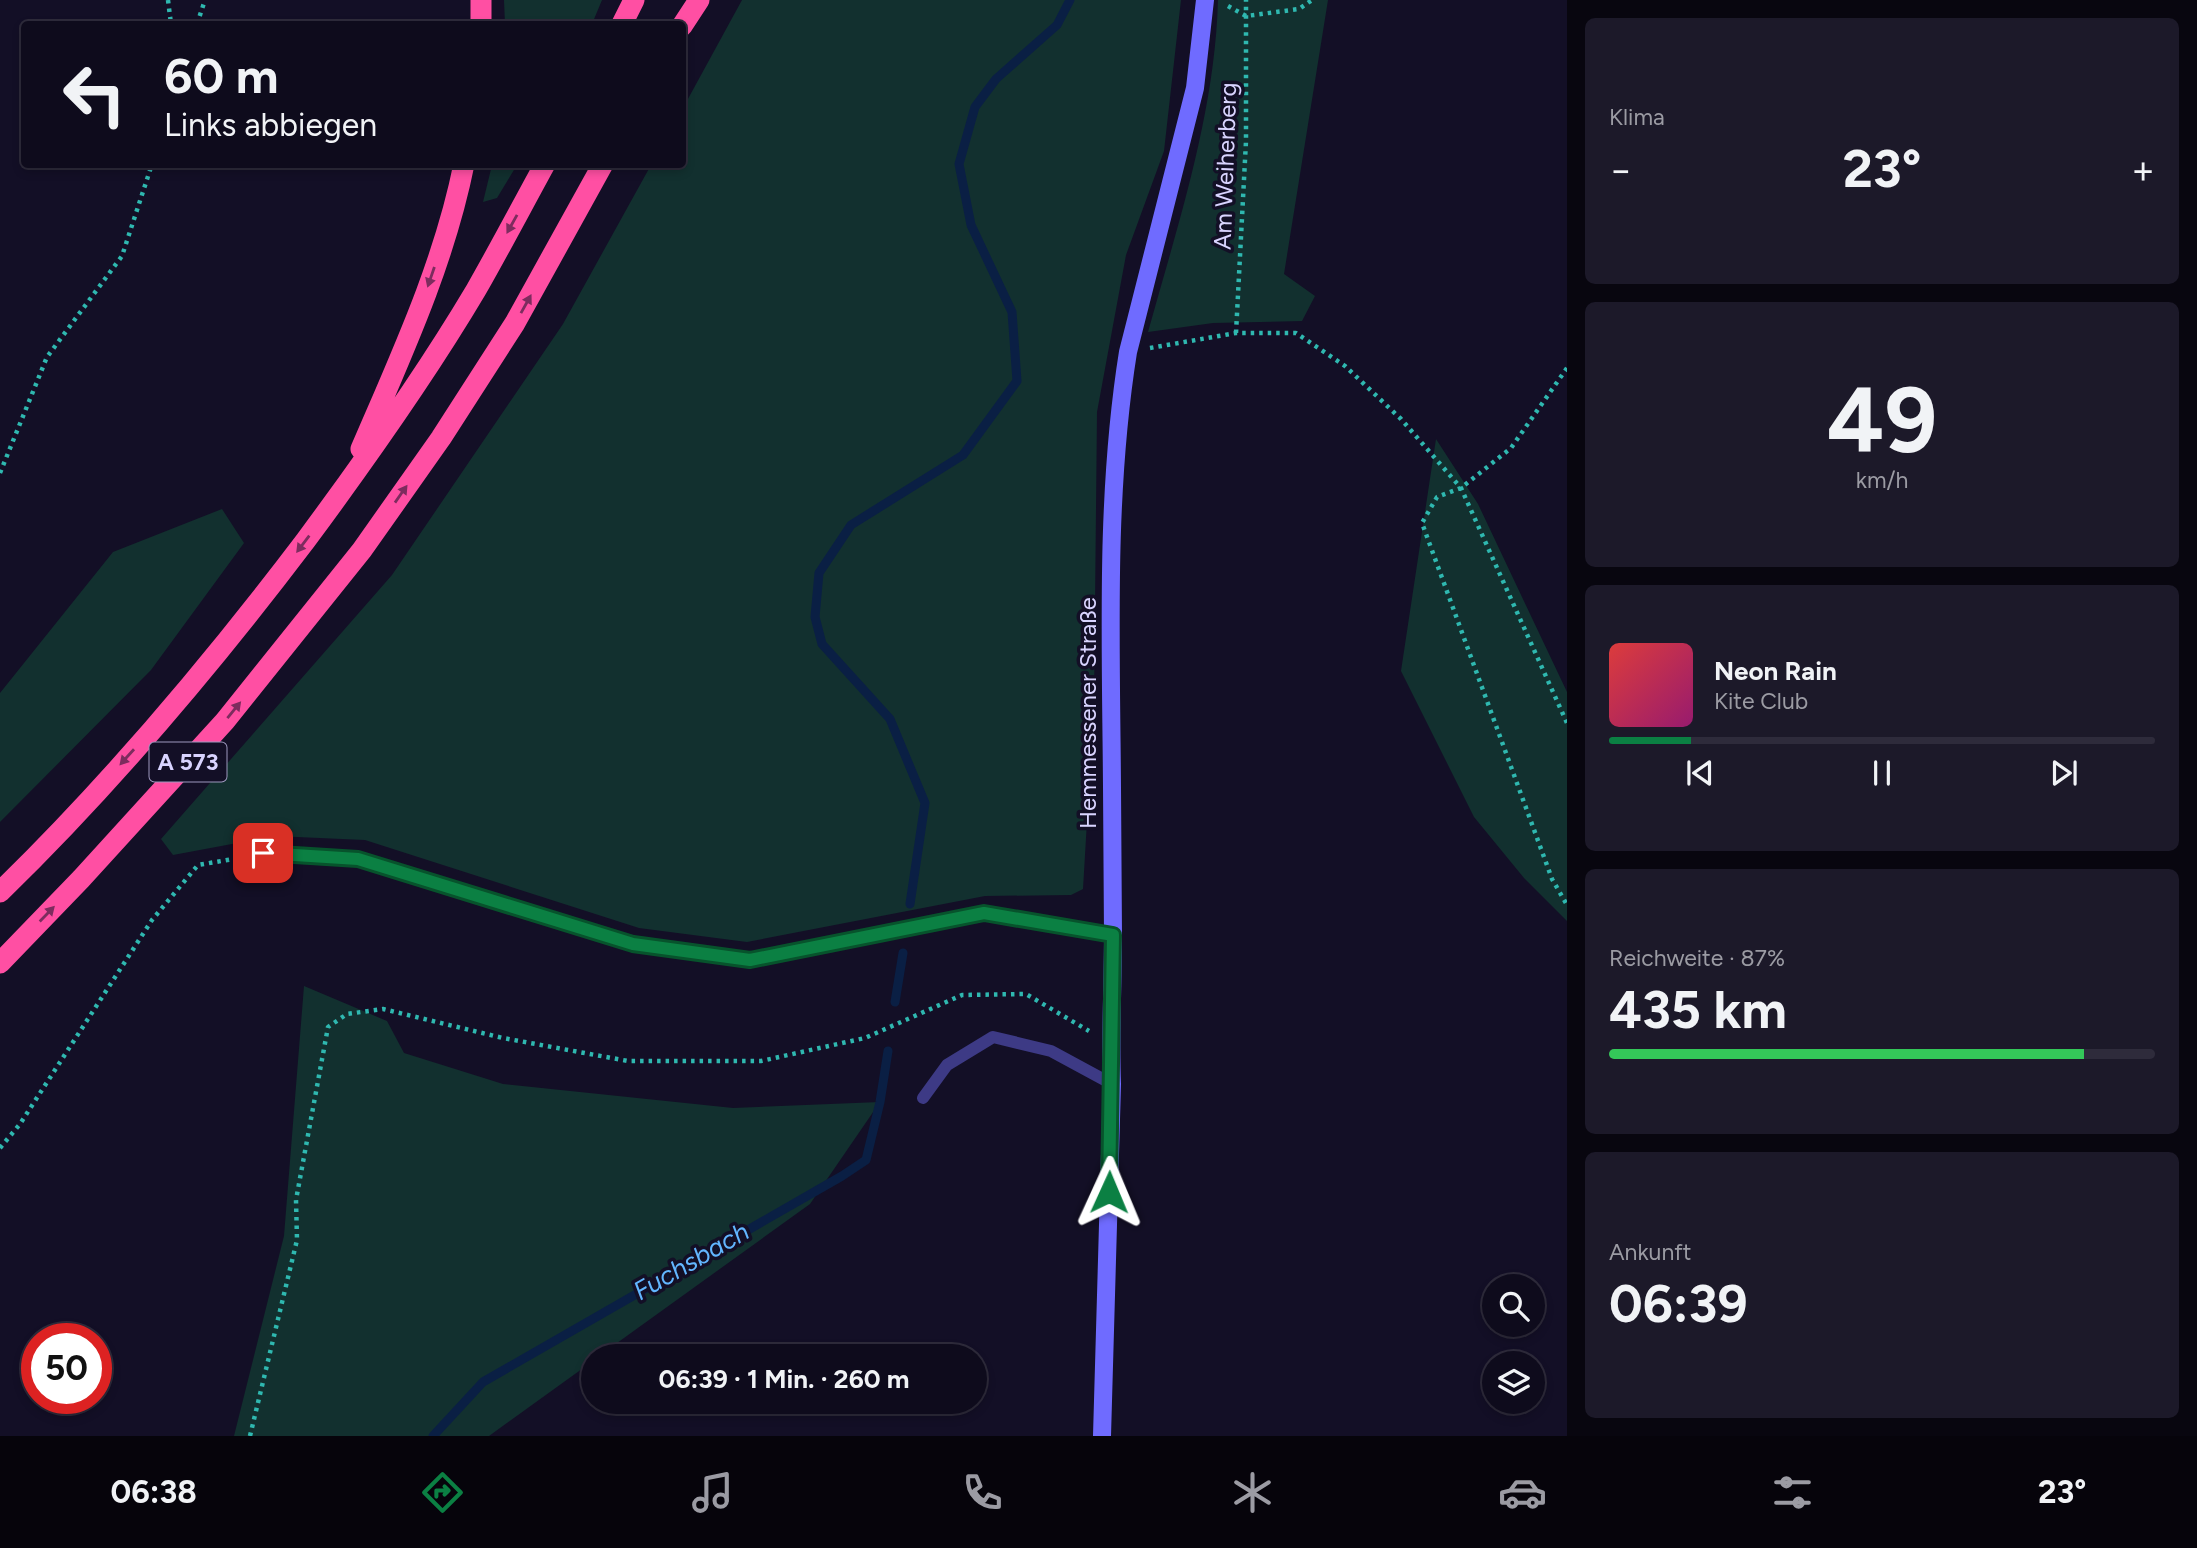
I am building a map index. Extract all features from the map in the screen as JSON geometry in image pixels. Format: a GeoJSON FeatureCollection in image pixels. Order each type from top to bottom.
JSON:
{"type":"FeatureCollection","features":[{"type":"Feature","properties":{"kind":"highway"},"geometry":{"type":"LineString","coordinates":[[481,0],[481,21]]}},
{"type":"Feature","properties":{"kind":"highway"},"geometry":{"type":"LineString","coordinates":[[624,21],[634,0]]}},
{"type":"Feature","properties":{"kind":"highway"},"geometry":{"type":"LineString","coordinates":[[678,21],[688,0]]}},
{"type":"Feature","properties":{"kind":"highway"},"geometry":{"type":"LineString","coordinates":[[685,21],[699,0]]}},
{"type":"Feature","properties":{"kind":"highway"},"geometry":{"type":"LineString","coordinates":[[344,489],[420,310],[457,203],[463,168]]}},
{"type":"Feature","properties":{"kind":"highway","name":"A 573"},"geometry":{"type":"LineString","coordinates":[[0,892],[46,847],[192,685],[344,489],[411,392],[475,291],[543,168]]}},
{"type":"Feature","properties":{"kind":"highway","name":"A 573"},"geometry":{"type":"LineString","coordinates":[[0,963],[82,879],[225,721],[362,550],[441,438],[515,323],[601,168]]}},
{"type":"Feature","properties":{"kind":"main road","name":"Hemmessener Straße"},"geometry":{"type":"LineString","coordinates":[[1102,1436],[1112,1084],[1110,592],[1115,472],[1128,352],[1195,88],[1205,0]]}},
{"type":"Feature","properties":{"kind":"lane"},"geometry":{"type":"LineString","coordinates":[[263,853],[358,859],[633,944],[750,960],[984,913],[1113,935]]}},
{"type":"Feature","properties":{"kind":"lane"},"geometry":{"type":"LineString","coordinates":[[923,1098],[947,1065],[993,1037],[1051,1051],[1112,1084]]}},
{"type":"Feature","properties":{"kind":"path"},"geometry":{"type":"LineString","coordinates":[[168,0],[171,21]]}},
{"type":"Feature","properties":{"kind":"path"},"geometry":{"type":"LineString","coordinates":[[198,21],[205,0]]}},
{"type":"Feature","properties":{"kind":"path","name":"Am Weiherberg"},"geometry":{"type":"LineString","coordinates":[[1236,333],[1246,141],[1246,0]]}},
{"type":"Feature","properties":{"kind":"path"},"geometry":{"type":"LineString","coordinates":[[1227,5],[1246,16],[1299,9],[1312,0]]}},
{"type":"Feature","properties":{"kind":"path"},"geometry":{"type":"LineString","coordinates":[[0,474],[47,357],[122,256],[151,168]]}},
{"type":"Feature","properties":{"kind":"path"},"geometry":{"type":"LineString","coordinates":[[1128,352],[1236,333],[1296,333],[1345,366],[1401,419],[1461,488],[1567,723]]}},
{"type":"Feature","properties":{"kind":"path"},"geometry":{"type":"LineString","coordinates":[[1567,368],[1511,448],[1461,488],[1437,496],[1422,523],[1552,879],[1567,905]]}},
{"type":"Feature","properties":{"kind":"path"},"geometry":{"type":"LineString","coordinates":[[0,1148],[20,1124],[152,920],[198,865],[263,853]]}},
{"type":"Feature","properties":{"kind":"path"},"geometry":{"type":"LineString","coordinates":[[250,1436],[297,1240],[296,1200],[328,1027],[347,1014],[383,1009],[503,1038],[628,1060],[761,1061],[864,1038],[962,995],[1026,994],[1111,1043]]}},
{"type":"Feature","properties":{"kind":"green space"},"geometry":{"type":"Polygon","coordinates":[[[504,0],[602,0],[593,21],[505,21],[504,0]]]}},
{"type":"Feature","properties":{"kind":"green space"},"geometry":{"type":"Polygon","coordinates":[[[742,0],[1181,0],[1164,151],[1126,255],[1097,412],[1094,702],[1083,889],[1071,895],[985,896],[747,942],[639,928],[365,840],[274,836],[173,855],[161,839],[392,575],[563,324],[649,168],[686,168],[686,103],[742,0]]]}},
{"type":"Feature","properties":{"kind":"green space"},"geometry":{"type":"Polygon","coordinates":[[[1218,0],[1328,0],[1284,274],[1315,296],[1302,321],[1213,323],[1148,332],[1183,209],[1202,126],[1210,84],[1218,0]]]}},
{"type":"Feature","properties":{"kind":"green space"},"geometry":{"type":"Polygon","coordinates":[[[491,168],[515,168],[497,198],[483,202],[491,168]]]}},
{"type":"Feature","properties":{"kind":"green space"},"geometry":{"type":"Polygon","coordinates":[[[1436,439],[1478,504],[1567,692],[1567,921],[1524,878],[1474,817],[1401,671],[1436,439]]]}},
{"type":"Feature","properties":{"kind":"green space"},"geometry":{"type":"Polygon","coordinates":[[[222,509],[244,543],[151,670],[0,822],[0,693],[113,552],[222,509]]]}},
{"type":"Feature","properties":{"kind":"green space"},"geometry":{"type":"Polygon","coordinates":[[[304,986],[387,1021],[404,1053],[503,1084],[733,1108],[880,1102],[810,1204],[616,1344],[581,1344],[581,1370],[489,1436],[234,1436],[284,1236],[304,986]]]}},
{"type":"Feature","properties":{"kind":"waterway","name":"Fuchsbach"},"geometry":{"type":"LineString","coordinates":[[910,904],[925,803],[890,719],[822,644],[815,617],[819,573],[851,525],[963,455],[1017,381],[1012,312],[971,225],[959,164],[975,107],[996,79],[1057,25],[1070,0]]}},
{"type":"Feature","properties":{"kind":"waterway","name":"Fuchsbach"},"geometry":{"type":"LineString","coordinates":[[895,1002],[903,953]]}},
{"type":"Feature","properties":{"kind":"waterway","name":"Fuchsbach"},"geometry":{"type":"LineString","coordinates":[[433,1436],[483,1382],[866,1160],[880,1102],[888,1051]]}},
{"type":"Feature","properties":{"kind":"route"},"geometry":{"type":"LineString","coordinates":[[263,853],[358,859],[633,944],[750,960],[984,913],[1113,935],[1109,1192]]}}]}
